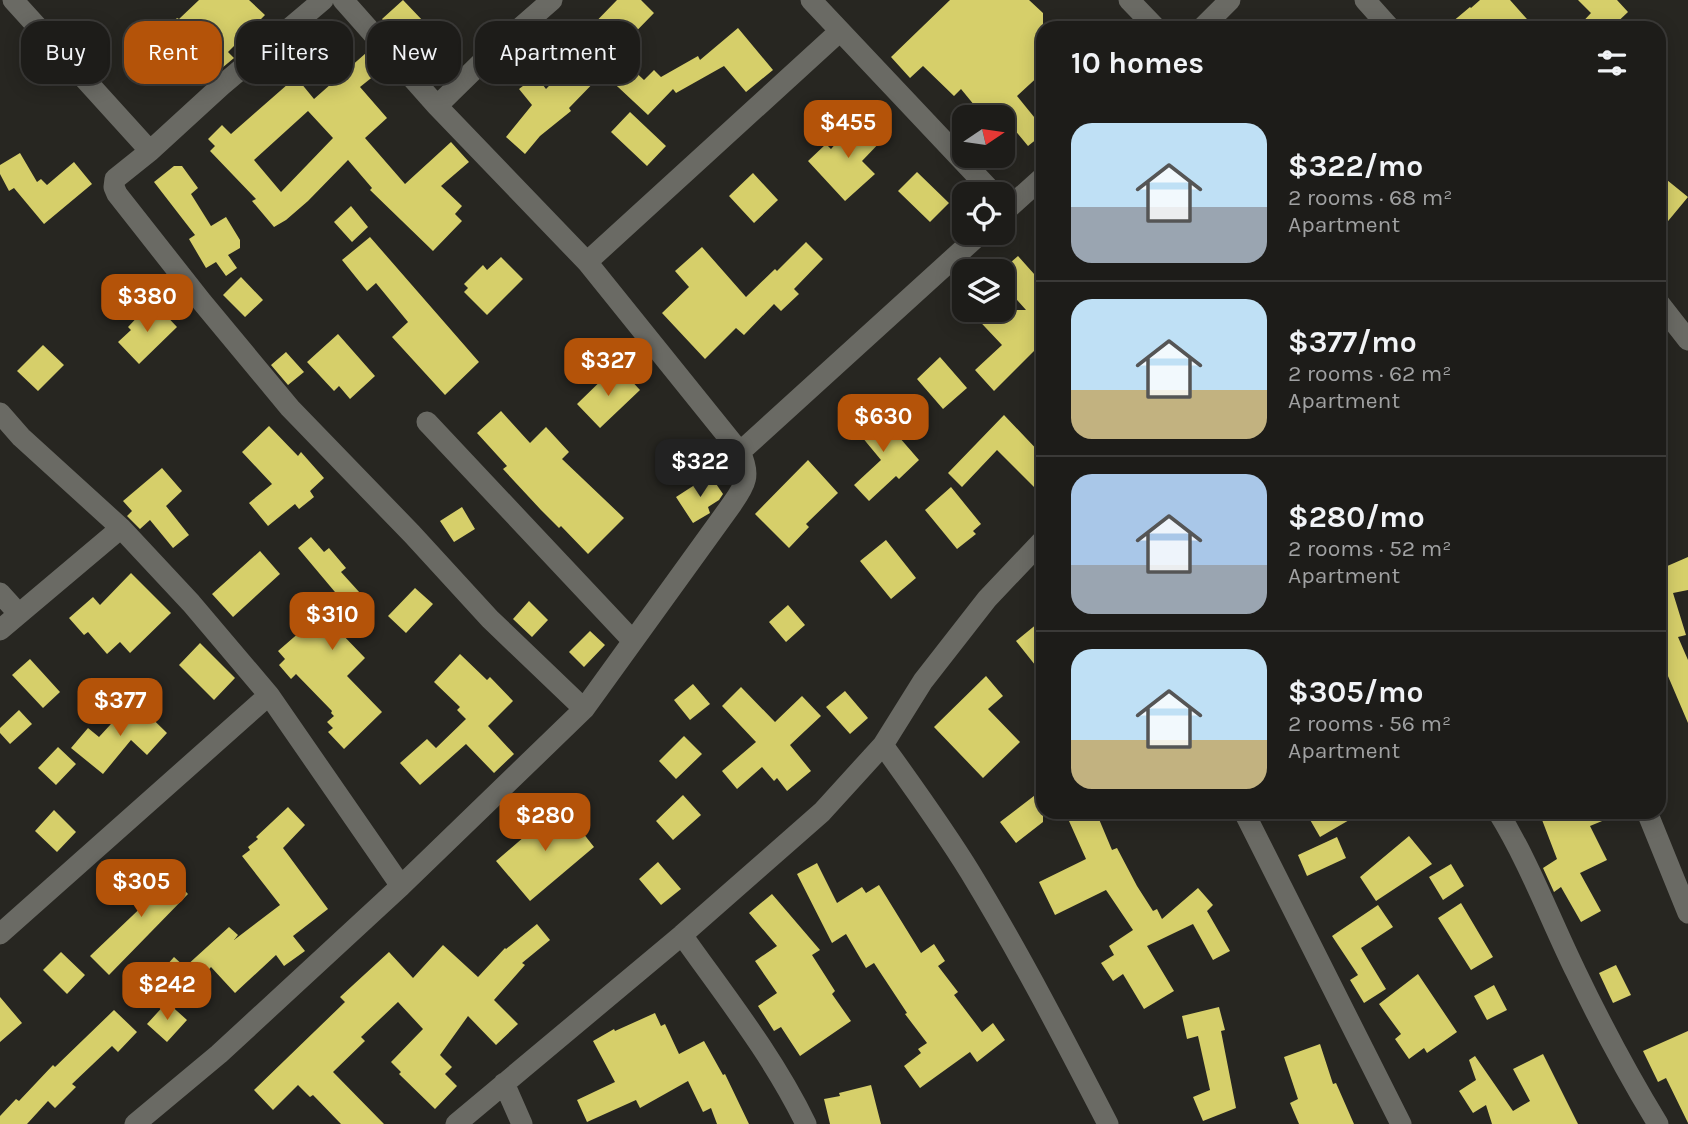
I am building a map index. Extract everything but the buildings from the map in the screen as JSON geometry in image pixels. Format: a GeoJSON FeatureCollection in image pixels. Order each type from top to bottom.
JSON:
{"type":"FeatureCollection","features":[{"type":"Feature","properties":{"kind":"street"},"geometry":{"type":"LineString","coordinates":[[13,0],[150,151]]}},
{"type":"Feature","properties":{"kind":"street"},"geometry":{"type":"LineString","coordinates":[[323,0],[115,179],[114,187],[202,302],[290,408],[490,619],[584,709]]}},
{"type":"Feature","properties":{"kind":"street"},"geometry":{"type":"LineString","coordinates":[[135,1124],[219,1054],[401,886],[584,709],[743,488],[747,477],[740,452],[587,262],[438,106],[342,0]]}},
{"type":"Feature","properties":{"kind":"street"},"geometry":{"type":"LineString","coordinates":[[438,106],[488,56],[552,0]]}},
{"type":"Feature","properties":{"kind":"street"},"geometry":{"type":"LineString","coordinates":[[811,0],[981,182]]}},
{"type":"Feature","properties":{"kind":"street"},"geometry":{"type":"LineString","coordinates":[[1129,0],[1149,21]]}},
{"type":"Feature","properties":{"kind":"street"},"geometry":{"type":"LineString","coordinates":[[1209,21],[1230,0]]}},
{"type":"Feature","properties":{"kind":"street"},"geometry":{"type":"LineString","coordinates":[[1365,0],[1384,21]]}},
{"type":"Feature","properties":{"kind":"street"},"geometry":{"type":"LineString","coordinates":[[587,262],[840,31]]}},
{"type":"Feature","properties":{"kind":"street"},"geometry":{"type":"LineString","coordinates":[[1015,196],[1036,182]]}},
{"type":"Feature","properties":{"kind":"street"},"geometry":{"type":"LineString","coordinates":[[740,452],[968,245]]}},
{"type":"Feature","properties":{"kind":"street"},"geometry":{"type":"LineString","coordinates":[[1666,312],[1688,340]]}},
{"type":"Feature","properties":{"kind":"street"},"geometry":{"type":"LineString","coordinates":[[0,413],[21,437],[121,528],[191,603],[269,695],[401,886]]}},
{"type":"Feature","properties":{"kind":"street"},"geometry":{"type":"LineString","coordinates":[[427,422],[632,640]]}},
{"type":"Feature","properties":{"kind":"street"},"geometry":{"type":"LineString","coordinates":[[0,630],[121,528]]}},
{"type":"Feature","properties":{"kind":"street"},"geometry":{"type":"LineString","coordinates":[[456,1124],[682,935],[822,812],[883,746],[923,681],[987,599],[1036,547]]}},
{"type":"Feature","properties":{"kind":"street"},"geometry":{"type":"LineString","coordinates":[[0,593],[19,614]]}},
{"type":"Feature","properties":{"kind":"street"},"geometry":{"type":"LineString","coordinates":[[0,934],[269,695]]}},
{"type":"Feature","properties":{"kind":"street"},"geometry":{"type":"LineString","coordinates":[[883,746],[970,872],[1048,1009],[1108,1124]]}},
{"type":"Feature","properties":{"kind":"street"},"geometry":{"type":"LineString","coordinates":[[1248,819],[1401,1124]]}},
{"type":"Feature","properties":{"kind":"street"},"geometry":{"type":"LineString","coordinates":[[1502,819],[1623,1064],[1658,1124]]}},
{"type":"Feature","properties":{"kind":"street"},"geometry":{"type":"LineString","coordinates":[[1650,819],[1688,914]]}},
{"type":"Feature","properties":{"kind":"street"},"geometry":{"type":"LineString","coordinates":[[682,935],[784,1081],[806,1124]]}},
{"type":"Feature","properties":{"kind":"street"},"geometry":{"type":"LineString","coordinates":[[503,1083],[522,1124]]}}]}
